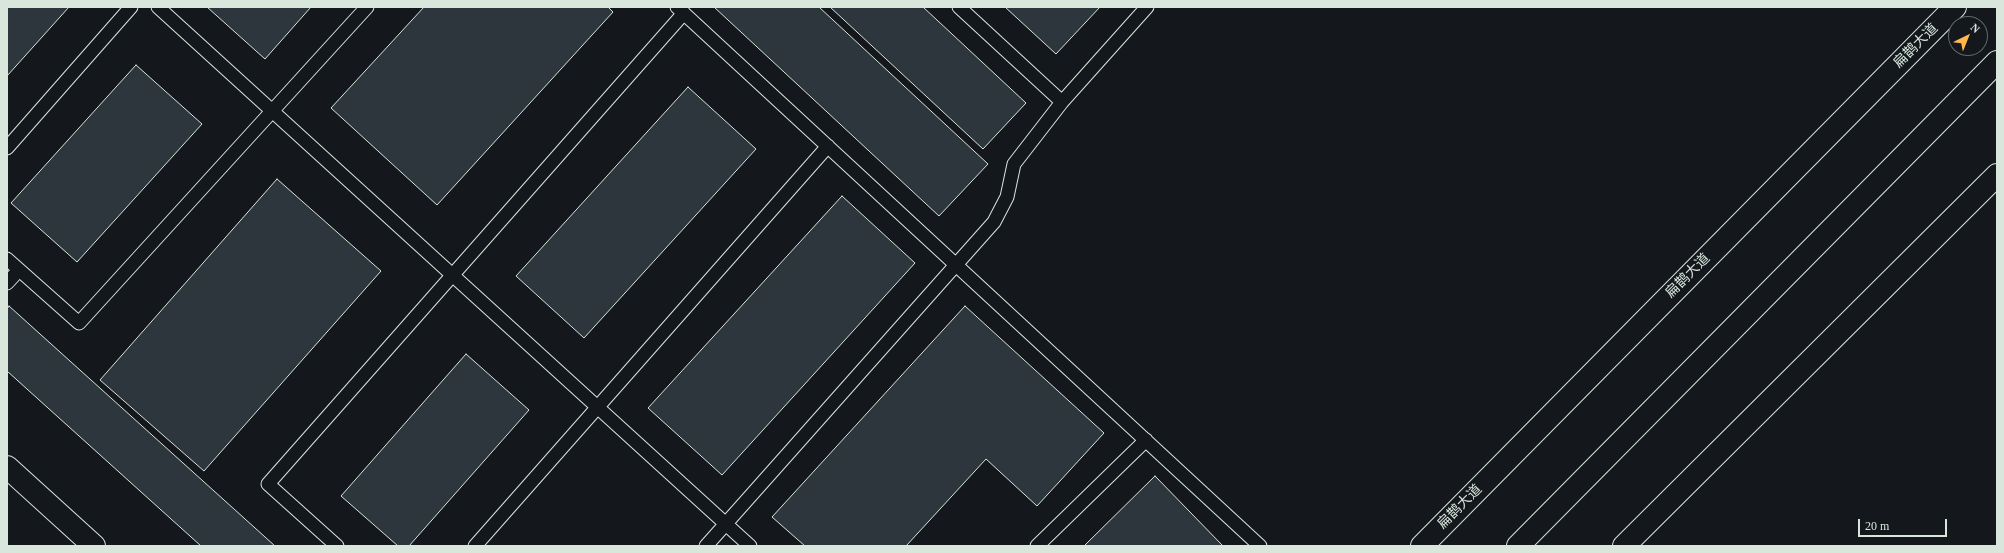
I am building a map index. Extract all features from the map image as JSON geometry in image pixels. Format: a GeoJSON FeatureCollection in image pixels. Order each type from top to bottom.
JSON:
{"type":"FeatureCollection","features":[{"type":"Feature","properties":{"kind":"main road","name":"扁鹊大道"},"geometry":{"type":"LineString","coordinates":[[1422,546],[1955,7]]}},
{"type":"Feature","properties":{"kind":"main road"},"geometry":{"type":"LineString","coordinates":[[1518,546],[1997,62]]}},
{"type":"Feature","properties":{"kind":"main road"},"geometry":{"type":"LineString","coordinates":[[1624,546],[1997,175]]}},
{"type":"Feature","properties":{"kind":"main road"},"geometry":{"type":"LineString","coordinates":[[7,467],[94,546]]}},
{"type":"Feature","properties":{"kind":"lane"},"geometry":{"type":"LineString","coordinates":[[7,148],[131,7]]}},
{"type":"Feature","properties":{"kind":"lane"},"geometry":{"type":"LineString","coordinates":[[158,7],[750,546]]}},
{"type":"Feature","properties":{"kind":"lane"},"geometry":{"type":"LineString","coordinates":[[7,259],[79,323],[367,7]]}},
{"type":"Feature","properties":{"kind":"lane"},"geometry":{"type":"LineString","coordinates":[[959,7],[1062,102]]}},
{"type":"Feature","properties":{"kind":"lane"},"geometry":{"type":"LineString","coordinates":[[706,546],[994,222],[1008,197],[1014,164],[1062,102],[1147,7]]}},
{"type":"Feature","properties":{"kind":"lane"},"geometry":{"type":"LineString","coordinates":[[337,546],[268,484],[452,275],[680,10],[1260,546]]}},
{"type":"Feature","properties":{"kind":"lane"},"geometry":{"type":"LineString","coordinates":[[475,546],[828,146]]}},
{"type":"Feature","properties":{"kind":"lane"},"geometry":{"type":"LineString","coordinates":[[7,283],[19,270]]}},
{"type":"Feature","properties":{"kind":"lane"},"geometry":{"type":"LineString","coordinates":[[1037,546],[1146,440]]}},
{"type":"Feature","properties":{"kind":"building"},"geometry":{"type":"Polygon","coordinates":[[[7,7],[69,7],[7,76],[7,7]]]}},
{"type":"Feature","properties":{"kind":"building"},"geometry":{"type":"Polygon","coordinates":[[[207,7],[311,7],[265,59],[207,7]]]}},
{"type":"Feature","properties":{"kind":"building"},"geometry":{"type":"Polygon","coordinates":[[[424,7],[608,7],[613,12],[437,205],[331,108],[424,7]]]}},
{"type":"Feature","properties":{"kind":"building"},"geometry":{"type":"Polygon","coordinates":[[[714,7],[819,7],[988,164],[939,216],[714,7]]]}},
{"type":"Feature","properties":{"kind":"building"},"geometry":{"type":"Polygon","coordinates":[[[830,7],[923,7],[1026,103],[983,149],[830,7]]]}},
{"type":"Feature","properties":{"kind":"building"},"geometry":{"type":"Polygon","coordinates":[[[1005,7],[1100,7],[1056,54],[1005,7]]]}},
{"type":"Feature","properties":{"kind":"building"},"geometry":{"type":"Polygon","coordinates":[[[136,65],[202,124],[77,262],[11,203],[136,65]]]}},
{"type":"Feature","properties":{"kind":"building"},"geometry":{"type":"Polygon","coordinates":[[[688,87],[756,149],[584,338],[516,276],[688,87]]]}},
{"type":"Feature","properties":{"kind":"building"},"geometry":{"type":"Polygon","coordinates":[[[277,179],[381,271],[204,471],[100,380],[277,179]]]}},
{"type":"Feature","properties":{"kind":"building"},"geometry":{"type":"Polygon","coordinates":[[[842,196],[915,263],[722,475],[648,408],[842,196]]]}},
{"type":"Feature","properties":{"kind":"building"},"geometry":{"type":"Polygon","coordinates":[[[9,306],[275,546],[201,546],[7,371],[7,309],[9,306]]]}},
{"type":"Feature","properties":{"kind":"building"},"geometry":{"type":"Polygon","coordinates":[[[965,306],[1104,433],[1037,506],[986,459],[906,546],[805,546],[772,517],[965,306]]]}},
{"type":"Feature","properties":{"kind":"building"},"geometry":{"type":"Polygon","coordinates":[[[466,354],[529,410],[409,546],[398,546],[341,496],[466,354]]]}},
{"type":"Feature","properties":{"kind":"building"},"geometry":{"type":"Polygon","coordinates":[[[1155,476],[1223,546],[1084,546],[1155,476]]]}}]}
